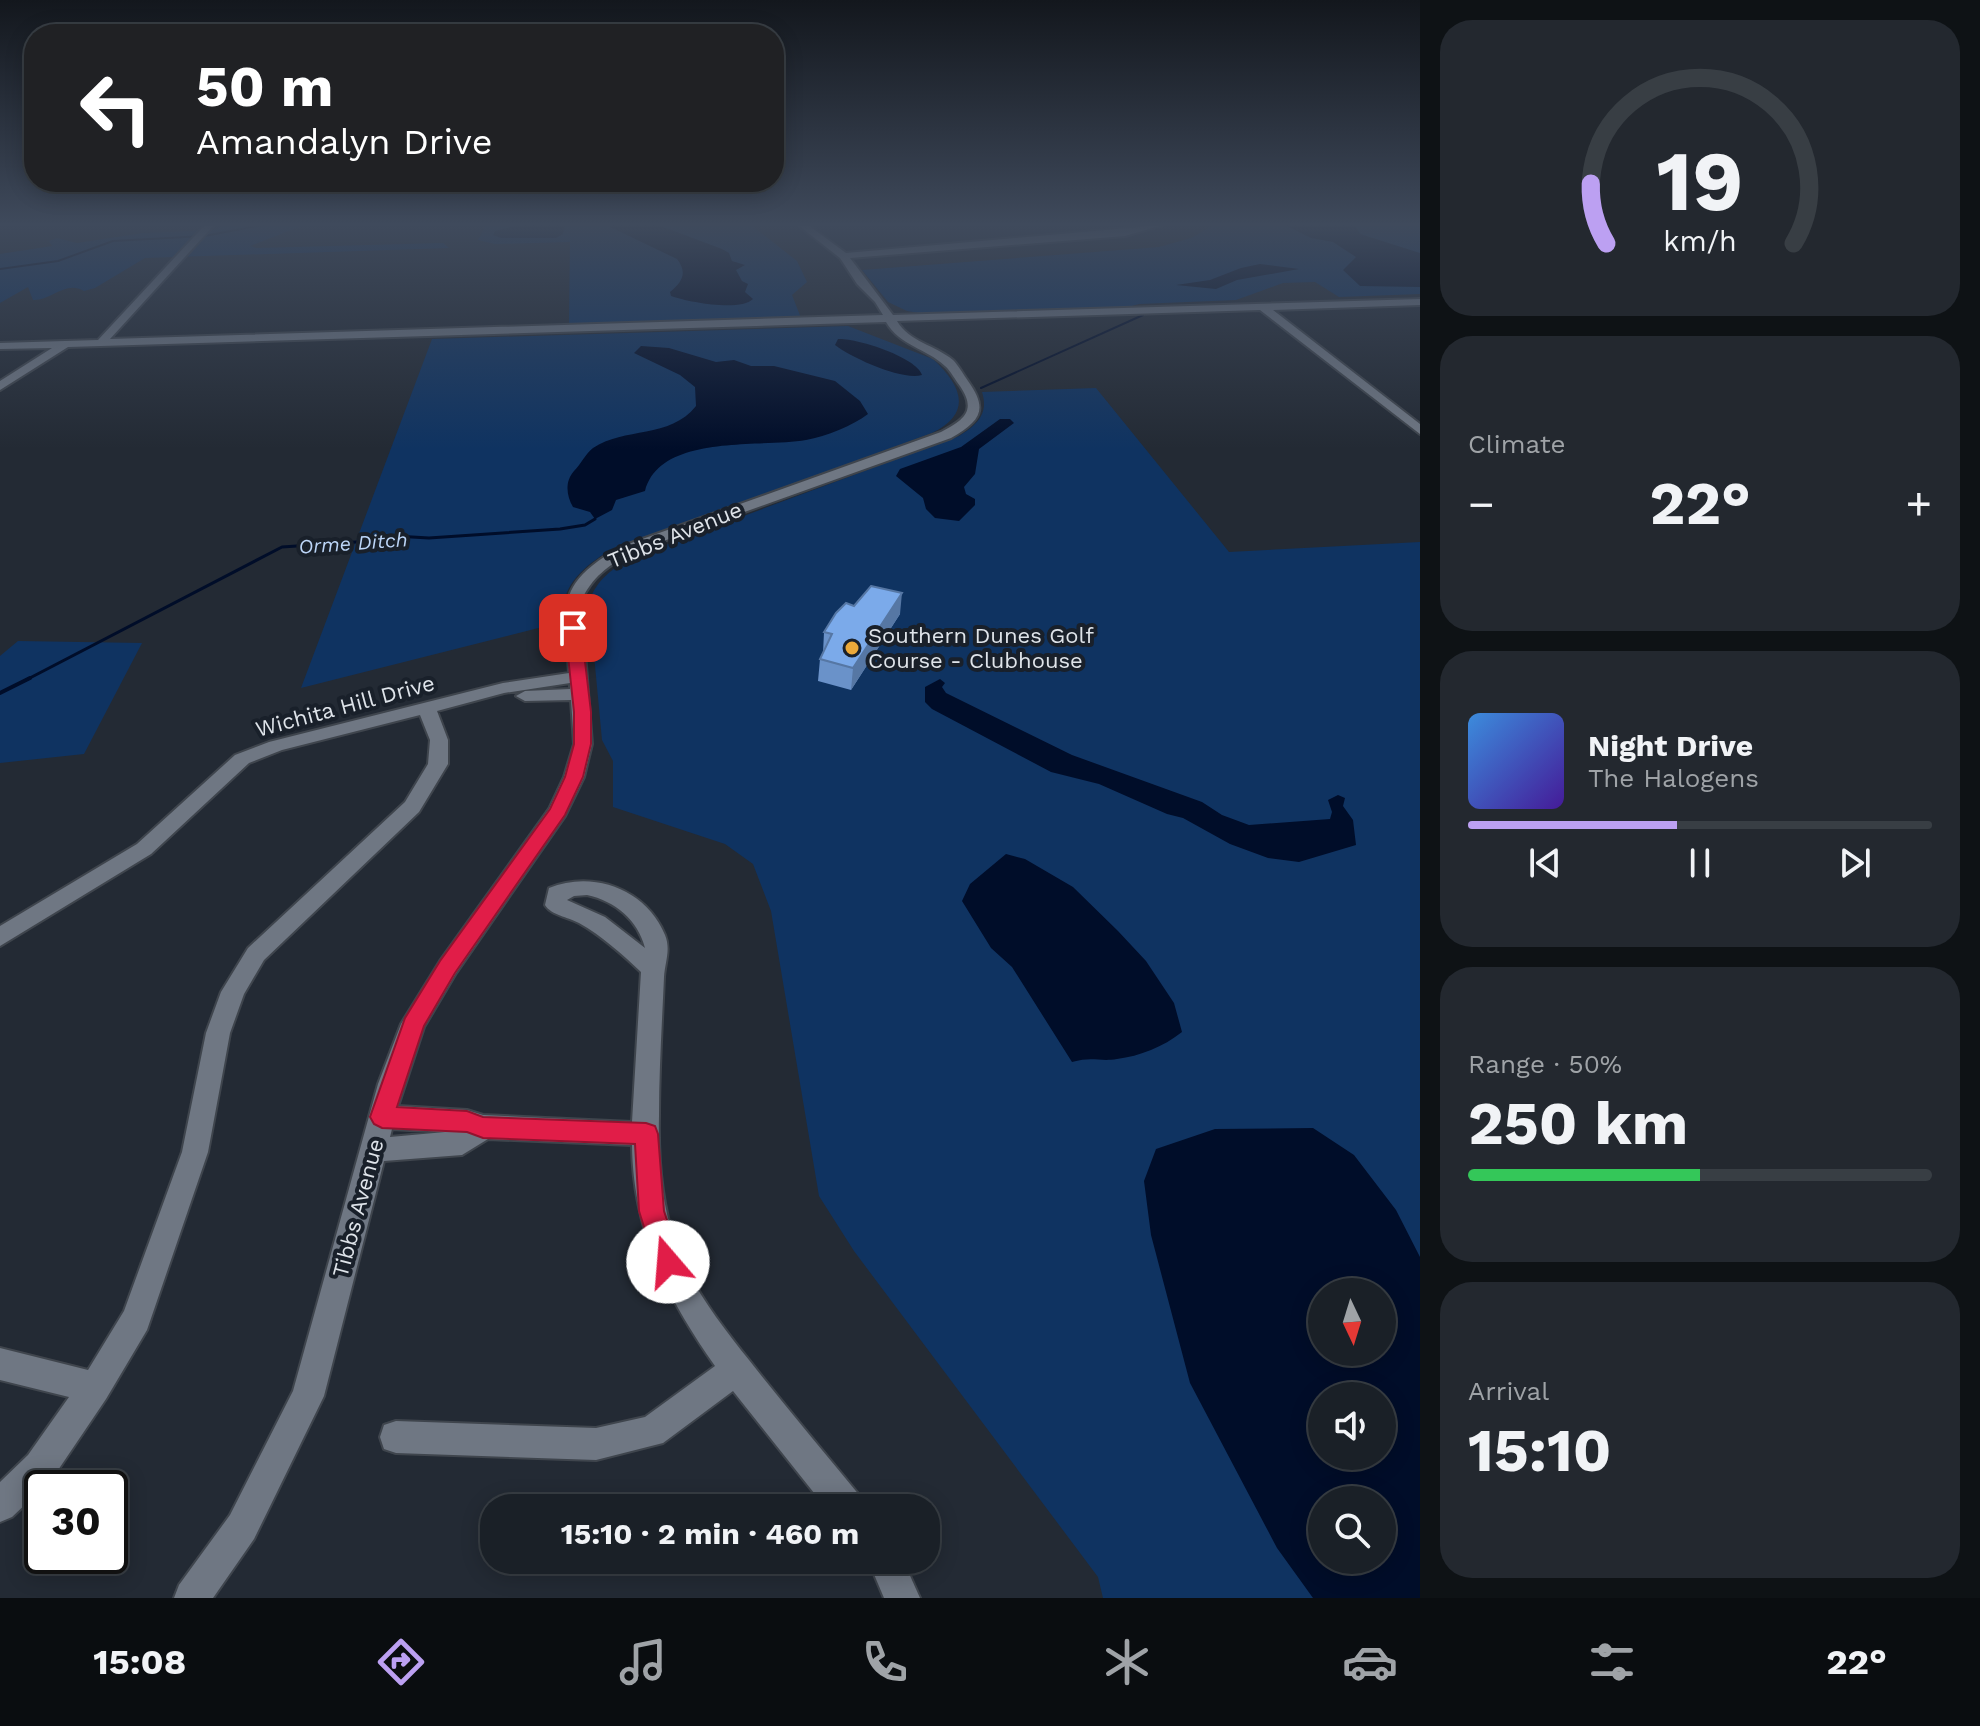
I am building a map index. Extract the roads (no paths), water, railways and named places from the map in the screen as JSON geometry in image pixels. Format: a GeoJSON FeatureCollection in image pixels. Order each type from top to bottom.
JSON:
{"type":"FeatureCollection","features":[{"type":"Feature","properties":{"kind":"street"},"geometry":{"type":"LineString","coordinates":[[101,343],[141,300]]}},
{"type":"Feature","properties":{"kind":"street","name":"Tibbs Avenue"},"geometry":{"type":"LineString","coordinates":[[861,300],[870,322],[882,336],[931,352]]}},
{"type":"Feature","properties":{"kind":"street","name":"Tibbs Avenue"},"geometry":{"type":"LineString","coordinates":[[192,1598],[242,1527],[308,1396],[382,1117],[413,1024],[448,967],[558,811],[574,777],[583,744],[573,601],[584,579],[610,558],[946,435],[964,425],[974,413],[974,398],[949,363],[898,333],[879,300]]}},
{"type":"Feature","properties":{"kind":"street"},"geometry":{"type":"LineString","coordinates":[[0,346],[870,322],[1420,302]]}},
{"type":"Feature","properties":{"kind":"street"},"geometry":{"type":"LineString","coordinates":[[1264,308],[1420,430]]}},
{"type":"Feature","properties":{"kind":"street"},"geometry":{"type":"LineString","coordinates":[[0,386],[65,344]]}},
{"type":"Feature","properties":{"kind":"street","name":"Wichita Hill Drive"},"geometry":{"type":"LineString","coordinates":[[0,937],[144,849],[242,759],[276,746],[473,698],[579,685]]}},
{"type":"Feature","properties":{"kind":"street"},"geometry":{"type":"LineString","coordinates":[[0,1505],[40,1467],[95,1388],[136,1319],[195,1152],[218,1033],[233,992],[256,954],[412,807],[438,764],[439,740],[427,709]]}},
{"type":"Feature","properties":{"kind":"street"},"geometry":{"type":"LineString","coordinates":[[653,969],[646,1134],[651,1211],[668,1262],[684,1293],[737,1369],[837,1494]]}},
{"type":"Feature","properties":{"kind":"street"},"geometry":{"type":"LineString","coordinates":[[382,1117],[467,1122],[483,1127],[646,1134]]}},
{"type":"Feature","properties":{"kind":"street"},"geometry":{"type":"LineString","coordinates":[[373,1150],[462,1143],[483,1127]]}},
{"type":"Feature","properties":{"kind":"street"},"geometry":{"type":"LineString","coordinates":[[0,1364],[95,1388]]}},
{"type":"Feature","properties":{"kind":"street"},"geometry":{"type":"LineString","coordinates":[[396,1437],[596,1444],[652,1432],[737,1369]]}},
{"type":"Feature","properties":{"kind":"street"},"geometry":{"type":"LineString","coordinates":[[891,1574],[902,1598]]}},
{"type":"Feature","properties":{"kind":"waterway","name":"Orme Ditch"},"geometry":{"type":"LineString","coordinates":[[1329,302],[1384,300]]}},
{"type":"Feature","properties":{"kind":"waterway","name":"Orme Ditch"},"geometry":{"type":"LineString","coordinates":[[981,388],[1143,315]]}},
{"type":"Feature","properties":{"kind":"waterway","name":"Orme Ditch"},"geometry":{"type":"LineString","coordinates":[[26,680],[282,547],[371,541],[395,536],[429,538],[560,529],[585,525],[595,519]]}},
{"type":"Feature","properties":{"kind":"waterway","name":"Orme Ditch"},"geometry":{"type":"LineString","coordinates":[[26,680],[30,678]]}},
{"type":"Feature","properties":{"kind":"waterway","name":"Orme Ditch"},"geometry":{"type":"LineString","coordinates":[[0,693],[26,680]]}},
{"type":"Feature","properties":{"kind":"place","name":"Southern Dunes Golf Course - Clubhouse"},"geometry":{"type":"Point","coordinates":[852,648]}}]}
